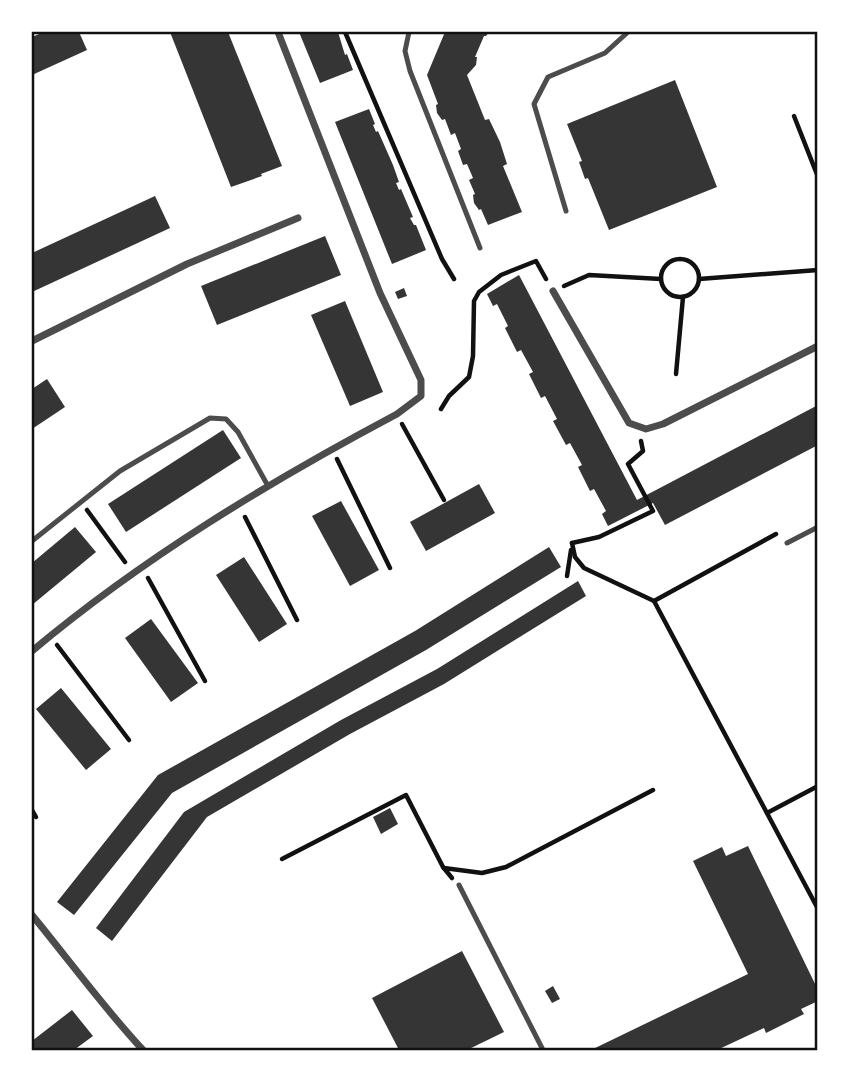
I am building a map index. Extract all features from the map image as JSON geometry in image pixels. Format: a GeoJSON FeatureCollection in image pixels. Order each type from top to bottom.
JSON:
{"type":"FeatureCollection","features":[{"type":"Feature","properties":{"kind":"street"},"geometry":{"type":"LineString","coordinates":[[32,651],[142,568],[238,504],[397,414],[421,396],[421,380],[380,293],[278,32]]}},
{"type":"Feature","properties":{"kind":"street"},"geometry":{"type":"LineString","coordinates":[[32,341],[187,264],[298,218]]}},
{"type":"Feature","properties":{"kind":"street"},"geometry":{"type":"LineString","coordinates":[[553,291],[629,423],[646,429],[663,424],[817,346]]}},
{"type":"Feature","properties":{"kind":"street"},"geometry":{"type":"LineString","coordinates":[[32,915],[64,953],[88,988],[143,1051]]}},
{"type":"Feature","properties":{"kind":"lane"},"geometry":{"type":"LineString","coordinates":[[409,32],[405,51],[410,71],[480,248]]}},
{"type":"Feature","properties":{"kind":"lane"},"geometry":{"type":"LineString","coordinates":[[566,211],[534,104],[548,77],[605,53],[628,32]]}},
{"type":"Feature","properties":{"kind":"lane"},"geometry":{"type":"LineString","coordinates":[[32,541],[120,471],[210,418],[226,419],[239,432],[268,486]]}},
{"type":"Feature","properties":{"kind":"lane"},"geometry":{"type":"LineString","coordinates":[[787,543],[817,527]]}},
{"type":"Feature","properties":{"kind":"lane"},"geometry":{"type":"LineString","coordinates":[[459,885],[543,1051]]}},
{"type":"Feature","properties":{"kind":"path"},"geometry":{"type":"LineString","coordinates":[[345,32],[442,259],[454,279]]}},
{"type":"Feature","properties":{"kind":"path"},"geometry":{"type":"LineString","coordinates":[[794,116],[817,177]]}},
{"type":"Feature","properties":{"kind":"path"},"geometry":{"type":"LineString","coordinates":[[680,259],[696,267],[699,279],[694,291],[683,297],[676,297],[665,291],[661,279],[669,263],[680,259]]}},
{"type":"Feature","properties":{"kind":"path"},"geometry":{"type":"LineString","coordinates":[[442,409],[449,396],[469,377],[473,356],[474,301],[479,292],[501,275],[536,261],[553,291],[589,275],[661,279]]}},
{"type":"Feature","properties":{"kind":"path"},"geometry":{"type":"LineString","coordinates":[[699,279],[817,270]]}},
{"type":"Feature","properties":{"kind":"path"},"geometry":{"type":"LineString","coordinates":[[676,374],[683,297]]}},
{"type":"Feature","properties":{"kind":"path"},"geometry":{"type":"LineString","coordinates":[[397,414],[444,500]]}},
{"type":"Feature","properties":{"kind":"path"},"geometry":{"type":"LineString","coordinates":[[572,543],[598,537],[653,511],[628,464],[643,451],[639,427]]}},
{"type":"Feature","properties":{"kind":"path"},"geometry":{"type":"LineString","coordinates":[[332,449],[390,568]]}},
{"type":"Feature","properties":{"kind":"path"},"geometry":{"type":"LineString","coordinates":[[81,502],[134,575]]}},
{"type":"Feature","properties":{"kind":"path"},"geometry":{"type":"LineString","coordinates":[[238,504],[297,620]]}},
{"type":"Feature","properties":{"kind":"path"},"geometry":{"type":"LineString","coordinates":[[654,601],[776,534],[787,543]]}},
{"type":"Feature","properties":{"kind":"path"},"geometry":{"type":"LineString","coordinates":[[567,576],[572,543]]}},
{"type":"Feature","properties":{"kind":"path"},"geometry":{"type":"LineString","coordinates":[[572,543],[575,557],[584,568],[654,601],[817,909]]}},
{"type":"Feature","properties":{"kind":"path"},"geometry":{"type":"LineString","coordinates":[[142,568],[205,681]]}},
{"type":"Feature","properties":{"kind":"path"},"geometry":{"type":"LineString","coordinates":[[50,636],[129,740]]}},
{"type":"Feature","properties":{"kind":"path"},"geometry":{"type":"LineString","coordinates":[[767,813],[817,786]]}},
{"type":"Feature","properties":{"kind":"path"},"geometry":{"type":"LineString","coordinates":[[443,867],[482,873],[506,867],[653,790]]}},
{"type":"Feature","properties":{"kind":"path"},"geometry":{"type":"LineString","coordinates":[[282,859],[406,795],[443,867],[459,885]]}},
{"type":"Feature","properties":{"kind":"path"},"geometry":{"type":"LineString","coordinates":[[32,810],[36,817]]}},
{"type":"Feature","properties":{"kind":"building"},"geometry":{"type":"Polygon","coordinates":[[[44,32],[79,32],[87,50],[32,75],[32,37],[44,32]]]}},
{"type":"Feature","properties":{"kind":"building"},"geometry":{"type":"Polygon","coordinates":[[[170,32],[228,32],[282,166],[231,187],[170,32]]]}},
{"type":"Feature","properties":{"kind":"building"},"geometry":{"type":"Polygon","coordinates":[[[299,32],[338,32],[353,70],[320,83],[299,32]]]}},
{"type":"Feature","properties":{"kind":"building"},"geometry":{"type":"Polygon","coordinates":[[[445,32],[489,32],[484,36],[475,57],[476,65],[467,75],[485,120],[489,119],[500,142],[507,164],[503,166],[522,212],[488,225],[481,209],[474,203],[475,194],[469,180],[473,178],[467,164],[463,165],[455,133],[451,135],[445,119],[442,120],[437,113],[438,104],[427,75],[445,32]]]}},
{"type":"Feature","properties":{"kind":"building"},"geometry":{"type":"Polygon","coordinates":[[[675,80],[717,187],[609,230],[588,178],[585,179],[579,162],[582,161],[567,124],[675,80]]]}},
{"type":"Feature","properties":{"kind":"building"},"geometry":{"type":"Polygon","coordinates":[[[369,109],[376,132],[378,131],[393,165],[399,182],[396,183],[413,217],[410,218],[416,225],[426,250],[392,264],[335,122],[369,109]]]}},
{"type":"Feature","properties":{"kind":"building"},"geometry":{"type":"Polygon","coordinates":[[[155,196],[170,228],[32,292],[32,253],[155,196]]]}},
{"type":"Feature","properties":{"kind":"building"},"geometry":{"type":"Polygon","coordinates":[[[325,236],[341,275],[217,325],[201,286],[325,236]]]}},
{"type":"Feature","properties":{"kind":"building"},"geometry":{"type":"Polygon","coordinates":[[[519,275],[637,500],[818,405],[818,445],[665,525],[653,503],[608,526],[602,514],[606,511],[594,489],[590,491],[578,467],[582,465],[570,443],[566,445],[553,421],[557,419],[545,396],[541,398],[529,374],[533,372],[521,350],[517,352],[497,304],[493,306],[487,294],[519,275]]]}},
{"type":"Feature","properties":{"kind":"building"},"geometry":{"type":"Polygon","coordinates":[[[404,288],[407,296],[398,299],[395,292],[404,288]]]}},
{"type":"Feature","properties":{"kind":"building"},"geometry":{"type":"Polygon","coordinates":[[[345,301],[383,392],[350,406],[311,315],[345,301]]]}},
{"type":"Feature","properties":{"kind":"building"},"geometry":{"type":"Polygon","coordinates":[[[47,379],[65,407],[32,429],[32,389],[47,379]]]}},
{"type":"Feature","properties":{"kind":"building"},"geometry":{"type":"Polygon","coordinates":[[[223,430],[241,458],[126,532],[108,504],[223,430]]]}},
{"type":"Feature","properties":{"kind":"building"},"geometry":{"type":"Polygon","coordinates":[[[479,484],[495,513],[426,551],[410,522],[479,484]]]}},
{"type":"Feature","properties":{"kind":"building"},"geometry":{"type":"Polygon","coordinates":[[[341,501],[379,570],[350,586],[312,516],[341,501]]]}},
{"type":"Feature","properties":{"kind":"building"},"geometry":{"type":"Polygon","coordinates":[[[75,527],[96,552],[32,605],[32,563],[75,527]]]}},
{"type":"Feature","properties":{"kind":"building"},"geometry":{"type":"Polygon","coordinates":[[[549,547],[561,567],[426,650],[172,793],[74,915],[57,902],[158,775],[415,631],[549,547]]]}},
{"type":"Feature","properties":{"kind":"building"},"geometry":{"type":"Polygon","coordinates":[[[244,557],[287,624],[259,642],[216,575],[244,557]]]}},
{"type":"Feature","properties":{"kind":"building"},"geometry":{"type":"Polygon","coordinates":[[[578,581],[586,596],[444,684],[350,734],[207,817],[112,941],[96,928],[184,812],[341,720],[437,669],[578,581]]]}},
{"type":"Feature","properties":{"kind":"building"},"geometry":{"type":"Polygon","coordinates":[[[151,619],[198,683],[171,702],[125,638],[151,619]]]}},
{"type":"Feature","properties":{"kind":"building"},"geometry":{"type":"Polygon","coordinates":[[[61,688],[111,749],[86,770],[36,709],[61,688]]]}},
{"type":"Feature","properties":{"kind":"building"},"geometry":{"type":"Polygon","coordinates":[[[390,808],[398,824],[381,834],[373,817],[390,808]]]}},
{"type":"Feature","properties":{"kind":"building"},"geometry":{"type":"Polygon","coordinates":[[[748,846],[818,990],[818,1001],[801,1009],[804,1014],[766,1033],[764,1028],[717,1050],[591,1050],[748,974],[693,861],[722,847],[726,856],[748,846]]]}},
{"type":"Feature","properties":{"kind":"building"},"geometry":{"type":"Polygon","coordinates":[[[462,951],[504,1032],[467,1050],[399,1050],[372,998],[462,951]]]}},
{"type":"Feature","properties":{"kind":"building"},"geometry":{"type":"Polygon","coordinates":[[[553,986],[560,999],[552,1003],[545,991],[553,986]]]}},
{"type":"Feature","properties":{"kind":"building"},"geometry":{"type":"Polygon","coordinates":[[[72,1010],[93,1036],[74,1050],[32,1050],[32,1041],[72,1010]]]}}]}
